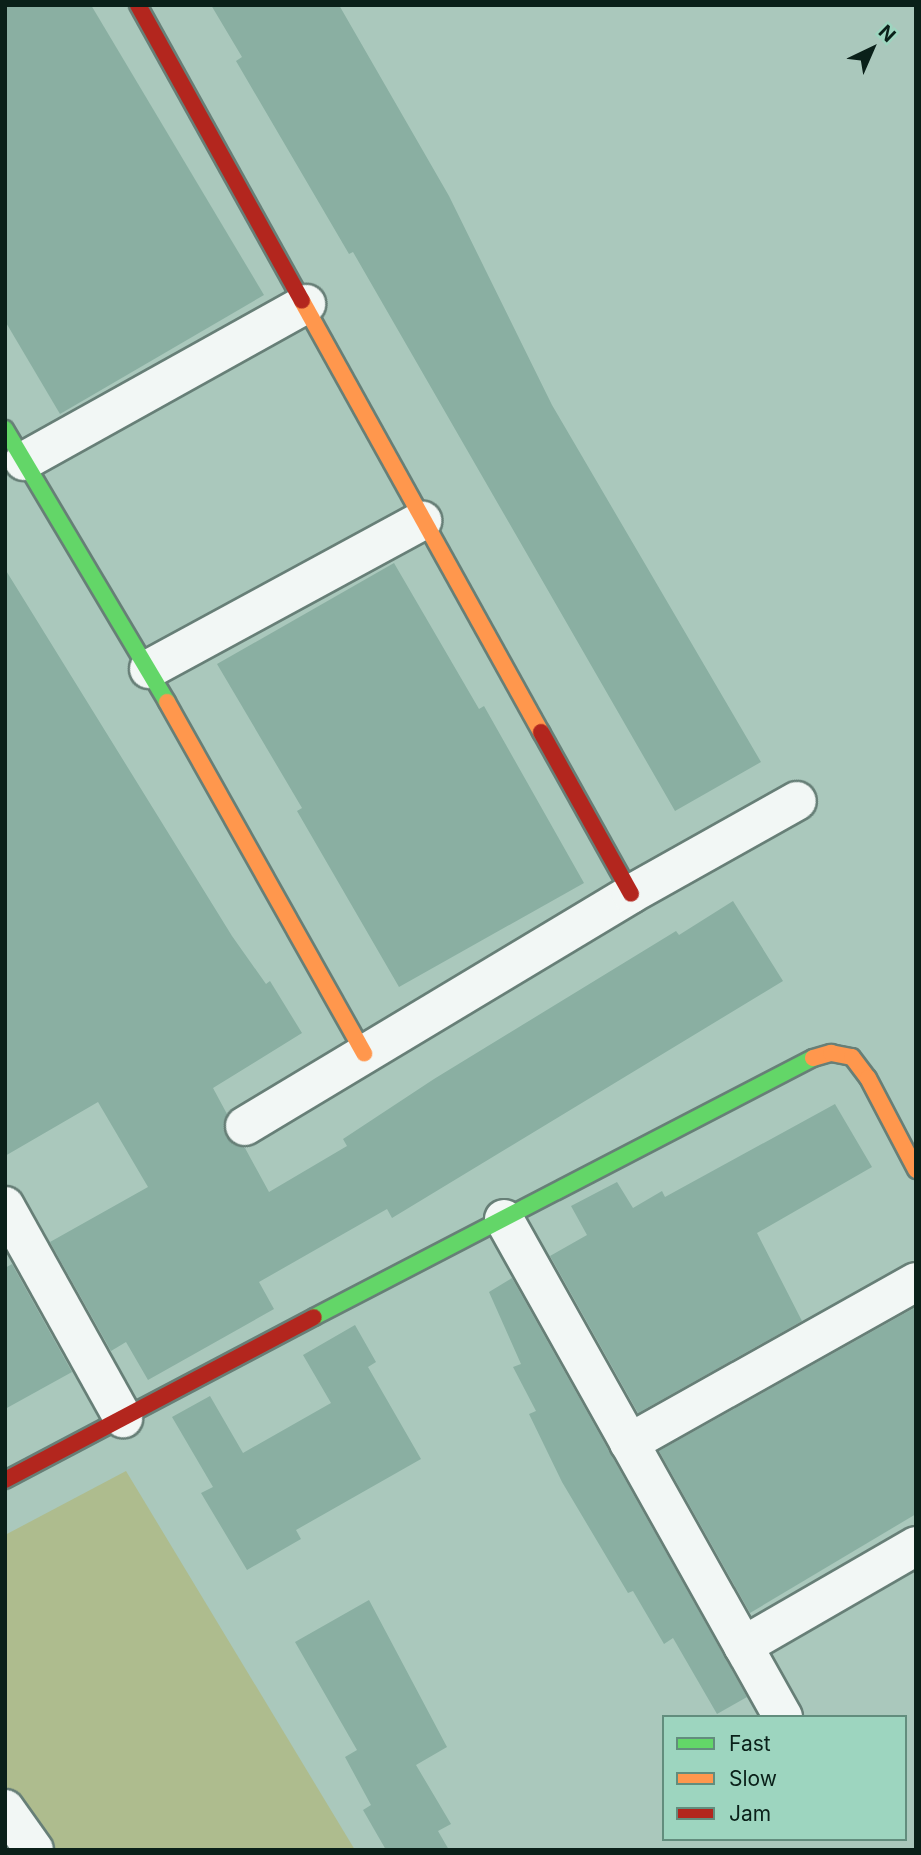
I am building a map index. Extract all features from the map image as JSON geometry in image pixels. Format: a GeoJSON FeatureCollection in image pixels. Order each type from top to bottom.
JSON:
{"type":"FeatureCollection","features":[{"type":"Feature","properties":{"kind":"street"},"geometry":{"type":"LineString","coordinates":[[138,5],[631,894]]}},
{"type":"Feature","properties":{"kind":"street"},"geometry":{"type":"LineString","coordinates":[[306,304],[15,445],[149,669],[364,1053]]}},
{"type":"Feature","properties":{"kind":"street"},"geometry":{"type":"LineString","coordinates":[[149,669],[422,521]]}},
{"type":"Feature","properties":{"kind":"street"},"geometry":{"type":"LineString","coordinates":[[245,1126],[631,894],[797,802]]}},
{"type":"Feature","properties":{"kind":"street"},"geometry":{"type":"LineString","coordinates":[[5,1480],[799,1061],[831,1053],[852,1057],[868,1078],[916,1170]]}},
{"type":"Feature","properties":{"kind":"street"},"geometry":{"type":"LineString","coordinates":[[5,1206],[123,1418]]}},
{"type":"Feature","properties":{"kind":"street"},"geometry":{"type":"LineString","coordinates":[[504,1219],[782,1715]]}},
{"type":"Feature","properties":{"kind":"street"},"geometry":{"type":"LineString","coordinates":[[629,1443],[916,1282]]}},
{"type":"Feature","properties":{"kind":"street"},"geometry":{"type":"LineString","coordinates":[[743,1646],[916,1546]]}},
{"type":"Feature","properties":{"kind":"street"},"geometry":{"type":"LineString","coordinates":[[5,1809],[34,1850]]}},
{"type":"Feature","properties":{"kind":"green space"},"geometry":{"type":"Polygon","coordinates":[[[126,1471],[355,1850],[5,1850],[5,1535],[126,1471]]]}},
{"type":"Feature","properties":{"kind":"building"},"geometry":{"type":"Polygon","coordinates":[[[5,5],[91,5],[264,295],[60,414],[5,321],[5,5]]]}},
{"type":"Feature","properties":{"kind":"building"},"geometry":{"type":"Polygon","coordinates":[[[211,5],[339,5],[449,196],[552,405],[761,762],[675,811],[353,252],[349,254],[236,61],[242,57],[211,5]]]}},
{"type":"Feature","properties":{"kind":"building"},"geometry":{"type":"Polygon","coordinates":[[[394,563],[479,709],[484,706],[584,883],[399,987],[297,811],[302,808],[217,664],[394,563]]]}},
{"type":"Feature","properties":{"kind":"building"},"geometry":{"type":"Polygon","coordinates":[[[5,569],[232,936],[266,984],[270,981],[302,1033],[213,1088],[227,1114],[226,1137],[245,1148],[269,1192],[347,1146],[343,1139],[434,1079],[676,931],[679,935],[733,901],[783,981],[392,1218],[387,1209],[259,1282],[274,1309],[148,1380],[126,1342],[111,1351],[50,1242],[148,1187],[98,1102],[5,1156],[5,569]]]}},
{"type":"Feature","properties":{"kind":"building"},"geometry":{"type":"Polygon","coordinates":[[[835,1104],[872,1167],[757,1233],[802,1321],[638,1413],[550,1256],[587,1235],[571,1206],[617,1182],[633,1208],[662,1191],[665,1197],[835,1104]]]}},
{"type":"Feature","properties":{"kind":"building"},"geometry":{"type":"Polygon","coordinates":[[[12,1264],[72,1372],[5,1409],[5,1268],[12,1264]]]}},
{"type":"Feature","properties":{"kind":"building"},"geometry":{"type":"Polygon","coordinates":[[[512,1278],[747,1697],[717,1714],[673,1638],[664,1644],[633,1591],[628,1593],[562,1482],[529,1414],[536,1411],[513,1367],[521,1364],[489,1292],[512,1278]]]}},
{"type":"Feature","properties":{"kind":"building"},"geometry":{"type":"Polygon","coordinates":[[[916,1307],[916,1514],[750,1613],[659,1451],[916,1307]]]}},
{"type":"Feature","properties":{"kind":"building"},"geometry":{"type":"Polygon","coordinates":[[[355,1325],[376,1362],[368,1367],[421,1459],[296,1530],[301,1539],[247,1570],[201,1493],[213,1487],[172,1417],[210,1396],[243,1453],[331,1403],[303,1355],[355,1325]]]}},
{"type":"Feature","properties":{"kind":"building"},"geometry":{"type":"Polygon","coordinates":[[[369,1600],[447,1747],[416,1765],[451,1824],[438,1831],[449,1850],[386,1850],[363,1810],[371,1805],[345,1757],[357,1750],[295,1642],[369,1600]]]}},
{"type":"Feature","properties":{"kind":"traffic: fast"},"geometry":{"type":"LineString","coordinates":[[5,429],[167,702]]}},
{"type":"Feature","properties":{"kind":"traffic: fast"},"geometry":{"type":"LineString","coordinates":[[314,1317],[813,1058]]}},
{"type":"Feature","properties":{"kind":"traffic: slow"},"geometry":{"type":"LineString","coordinates":[[302,301],[541,732]]}},
{"type":"Feature","properties":{"kind":"traffic: slow"},"geometry":{"type":"LineString","coordinates":[[167,702],[364,1053]]}},
{"type":"Feature","properties":{"kind":"traffic: slow"},"geometry":{"type":"LineString","coordinates":[[813,1058],[831,1053],[852,1057],[868,1078],[916,1170]]}},
{"type":"Feature","properties":{"kind":"traffic: jam"},"geometry":{"type":"LineString","coordinates":[[138,5],[302,301]]}},
{"type":"Feature","properties":{"kind":"traffic: jam"},"geometry":{"type":"LineString","coordinates":[[541,732],[631,894]]}},
{"type":"Feature","properties":{"kind":"traffic: jam"},"geometry":{"type":"LineString","coordinates":[[5,1480],[314,1317]]}}]}
